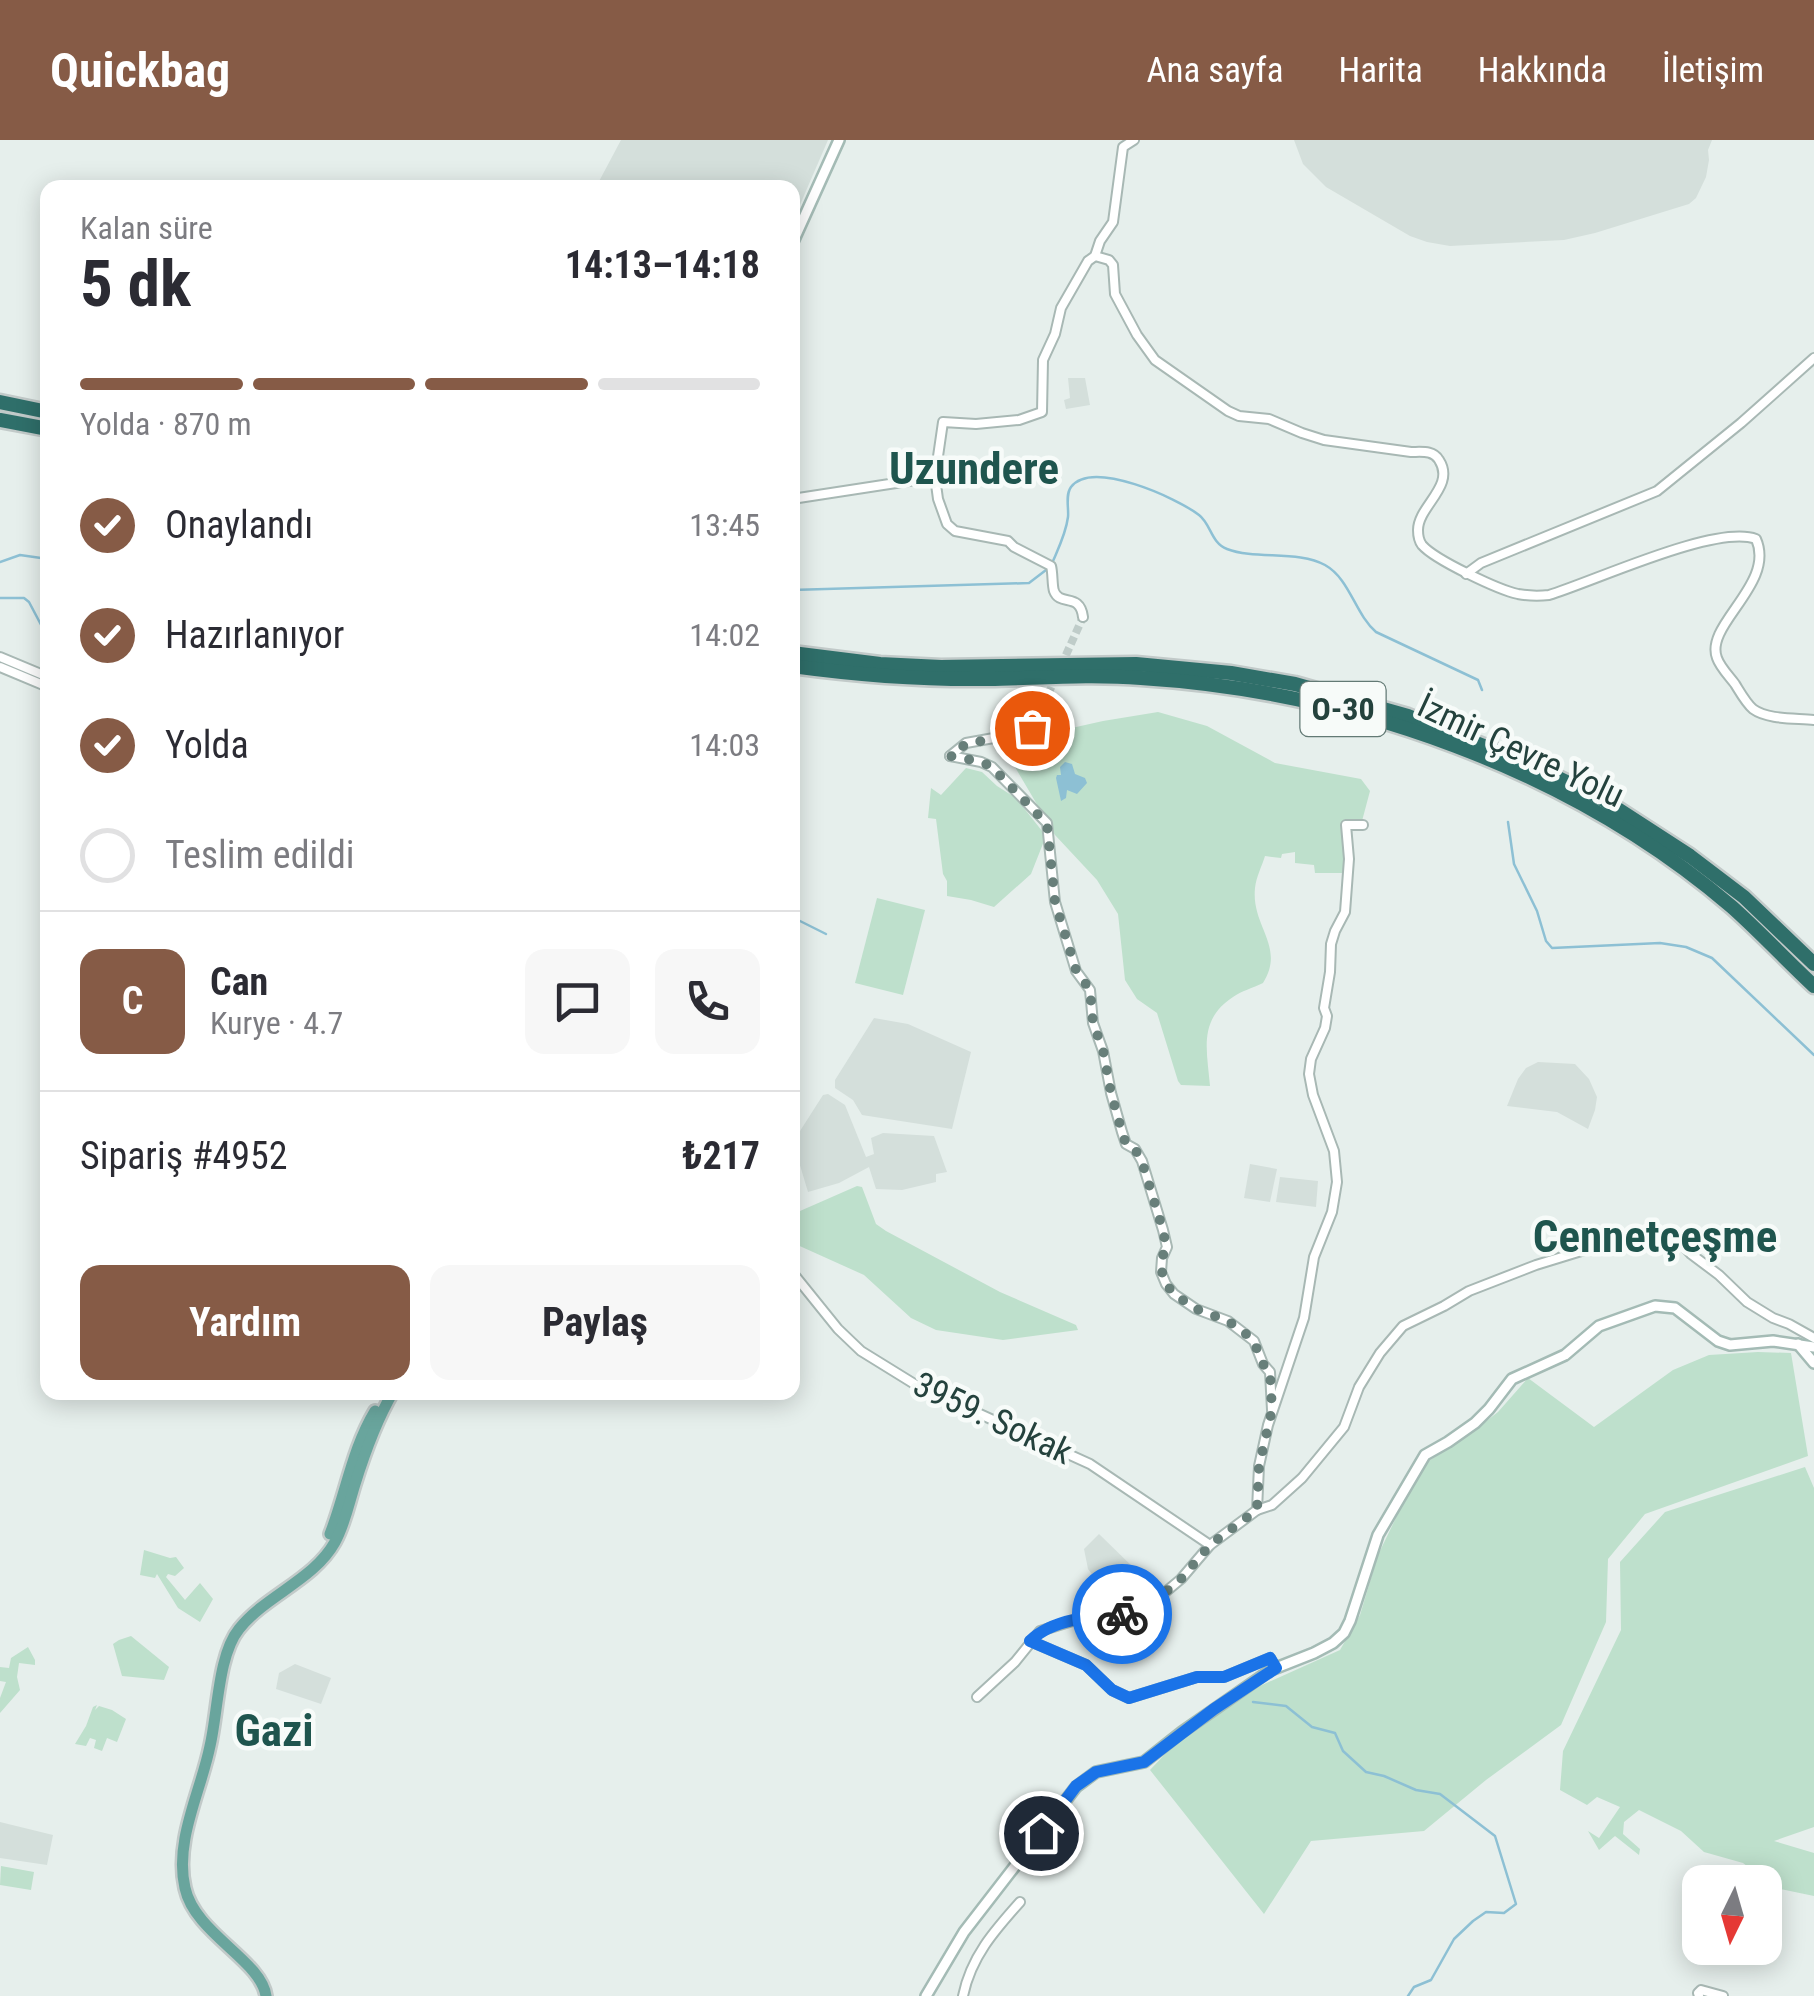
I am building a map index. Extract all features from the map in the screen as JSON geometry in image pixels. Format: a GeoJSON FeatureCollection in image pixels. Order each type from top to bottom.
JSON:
{"type":"FeatureCollection","features":[{"type":"Feature","properties":{"kind":"highway"},"geometry":{"type":"LineString","coordinates":[[0,402],[40,410]]}},
{"type":"Feature","properties":{"kind":"highway"},"geometry":{"type":"LineString","coordinates":[[0,420],[40,428]]}},
{"type":"Feature","properties":{"kind":"highway","name":"İzmir Çevre Yolu"},"geometry":{"type":"LineString","coordinates":[[800,654],[942,667],[1136,664],[1231,672],[1295,684],[1408,716],[1602,799],[1690,856],[1744,897],[1814,964]]}},
{"type":"Feature","properties":{"kind":"highway","name":"İzmir Çevre Yolu"},"geometry":{"type":"LineString","coordinates":[[800,667],[905,678],[1080,676],[1200,682],[1316,702],[1390,723],[1572,798],[1623,829],[1732,908],[1814,986]]}},
{"type":"Feature","properties":{"kind":"main road"},"geometry":{"type":"LineString","coordinates":[[800,226],[839,140]]}},
{"type":"Feature","properties":{"kind":"main road"},"geometry":{"type":"LineString","coordinates":[[926,1996],[964,1932],[1076,1786],[1096,1772],[1144,1762],[1273,1663],[1314,1653],[1344,1633],[1378,1535],[1424,1455],[1475,1422],[1512,1379],[1565,1355],[1599,1326],[1656,1306],[1675,1308],[1718,1341],[1730,1345],[1809,1343],[1814,1363]]}},
{"type":"Feature","properties":{"kind":"main road"},"geometry":{"type":"LineString","coordinates":[[266,1996],[260,1979],[200,1920],[190,1902],[183,1870],[186,1842],[209,1753],[230,1642],[242,1625],[323,1559],[336,1540],[387,1400]]}},
{"type":"Feature","properties":{"kind":"street"},"geometry":{"type":"LineString","coordinates":[[1083,617],[1078,604],[1054,592],[1051,566],[1014,548],[1008,541],[955,531],[947,524],[935,477],[943,422],[1018,420],[1042,412],[1043,360],[1061,308],[1113,222],[1123,148],[1134,140]]}},
{"type":"Feature","properties":{"kind":"street"},"geometry":{"type":"LineString","coordinates":[[1095,256],[1113,265],[1115,294],[1154,360],[1228,411],[1270,419],[1324,440],[1435,455],[1444,479],[1420,521],[1418,536],[1422,546],[1466,574],[1514,593],[1549,595],[1692,544],[1723,537],[1756,539],[1761,553],[1759,564],[1717,638],[1717,658],[1755,710],[1814,720]]}},
{"type":"Feature","properties":{"kind":"street"},"geometry":{"type":"LineString","coordinates":[[1466,574],[1481,562],[1657,491],[1814,358]]}},
{"type":"Feature","properties":{"kind":"street"},"geometry":{"type":"LineString","coordinates":[[800,498],[935,477]]}},
{"type":"Feature","properties":{"kind":"street"},"geometry":{"type":"LineString","coordinates":[[0,657],[40,674]]}},
{"type":"Feature","properties":{"kind":"street"},"geometry":{"type":"LineString","coordinates":[[0,667],[40,683]]}},
{"type":"Feature","properties":{"kind":"street"},"geometry":{"type":"LineString","coordinates":[[1038,716],[1027,732],[966,744],[950,756],[992,767],[1047,824],[1055,902],[1076,970],[1090,990],[1093,1023],[1122,1132],[1126,1144],[1135,1149],[1142,1162],[1163,1230],[1166,1247],[1162,1272],[1166,1284],[1196,1309],[1228,1321],[1254,1342],[1270,1372],[1272,1410]]}},
{"type":"Feature","properties":{"kind":"street"},"geometry":{"type":"LineString","coordinates":[[1257,1510],[1259,1466],[1272,1410],[1304,1318],[1314,1257],[1332,1212],[1337,1182],[1334,1151],[1313,1096],[1310,1059],[1325,1028],[1331,944],[1345,912],[1349,860],[1346,824],[1364,825]]}},
{"type":"Feature","properties":{"kind":"street"},"geometry":{"type":"LineString","coordinates":[[977,1697],[1015,1662],[1040,1631],[1092,1616],[1144,1610],[1181,1579],[1210,1545],[1257,1510],[1272,1506],[1302,1478],[1344,1427],[1359,1387],[1403,1326],[1470,1291],[1588,1249],[1640,1240],[1672,1240],[1682,1244],[1747,1302],[1789,1324],[1809,1343]]}},
{"type":"Feature","properties":{"kind":"street","name":"3959. Sokak"},"geometry":{"type":"LineString","coordinates":[[800,1282],[861,1351],[916,1384],[1090,1464],[1210,1545]]}},
{"type":"Feature","properties":{"kind":"street"},"geometry":{"type":"LineString","coordinates":[[1030,1641],[1086,1665],[1112,1690],[1129,1698],[1197,1677],[1224,1677],[1273,1663]]}},
{"type":"Feature","properties":{"kind":"street"},"geometry":{"type":"LineString","coordinates":[[963,1996],[967,1976],[987,1939],[1020,1902]]}},
{"type":"Feature","properties":{"kind":"street"},"geometry":{"type":"LineString","coordinates":[[1702,1995],[1723,1996]]}},
{"type":"Feature","properties":{"kind":"shaded area"},"geometry":{"type":"Polygon","coordinates":[[[621,140],[828,140],[800,205],[800,180],[600,180],[621,140]]]}},
{"type":"Feature","properties":{"kind":"shaded area"},"geometry":{"type":"Polygon","coordinates":[[[1294,140],[1712,140],[1706,177],[1689,204],[1564,240],[1450,246],[1410,236],[1326,187],[1303,164],[1294,140]]]}},
{"type":"Feature","properties":{"kind":"shaded area"},"geometry":{"type":"Polygon","coordinates":[[[1068,378],[1085,378],[1090,405],[1066,409],[1064,400],[1070,398],[1068,378]]]}},
{"type":"Feature","properties":{"kind":"shaded area"},"geometry":{"type":"Polygon","coordinates":[[[874,1018],[908,1024],[971,1052],[952,1129],[862,1115],[853,1100],[835,1088],[835,1080],[874,1018]]]}},
{"type":"Feature","properties":{"kind":"shaded area"},"geometry":{"type":"Polygon","coordinates":[[[1538,1062],[1575,1064],[1589,1079],[1597,1097],[1588,1129],[1557,1112],[1507,1106],[1518,1079],[1526,1068],[1538,1062]]]}},
{"type":"Feature","properties":{"kind":"shaded area"},"geometry":{"type":"Polygon","coordinates":[[[823,1095],[845,1105],[866,1157],[874,1154],[871,1138],[883,1133],[934,1136],[947,1172],[936,1174],[936,1182],[902,1190],[876,1189],[869,1167],[839,1183],[808,1192],[800,1165],[800,1131],[823,1095]]]}},
{"type":"Feature","properties":{"kind":"shaded area"},"geometry":{"type":"Polygon","coordinates":[[[1250,1164],[1277,1169],[1270,1202],[1244,1198],[1250,1164]]]}},
{"type":"Feature","properties":{"kind":"shaded area"},"geometry":{"type":"Polygon","coordinates":[[[1280,1177],[1318,1181],[1316,1207],[1276,1202],[1280,1177]]]}},
{"type":"Feature","properties":{"kind":"shaded area"},"geometry":{"type":"Polygon","coordinates":[[[1099,1534],[1139,1573],[1138,1578],[1101,1586],[1088,1569],[1084,1549],[1099,1534]]]}},
{"type":"Feature","properties":{"kind":"shaded area"},"geometry":{"type":"Polygon","coordinates":[[[295,1664],[331,1678],[321,1704],[276,1689],[279,1673],[295,1664]]]}},
{"type":"Feature","properties":{"kind":"shaded area"},"geometry":{"type":"Polygon","coordinates":[[[0,1822],[53,1835],[47,1865],[0,1858],[0,1822]]]}},
{"type":"Feature","properties":{"kind":"green space"},"geometry":{"type":"Polygon","coordinates":[[[1158,712],[1207,726],[1275,763],[1361,779],[1370,791],[1362,821],[1346,820],[1343,826],[1346,873],[1315,873],[1314,865],[1295,863],[1295,852],[1282,854],[1281,858],[1265,856],[1255,902],[1270,947],[1269,970],[1263,983],[1236,995],[1214,1016],[1207,1037],[1210,1086],[1181,1085],[1178,1081],[1157,1013],[1137,999],[1125,980],[1118,914],[1097,880],[1055,835],[1015,767],[1016,747],[1035,734],[1158,712]]]}},
{"type":"Feature","properties":{"kind":"green space"},"geometry":{"type":"Polygon","coordinates":[[[966,768],[982,772],[1016,798],[1046,836],[1031,874],[994,907],[947,896],[936,819],[928,818],[931,788],[941,795],[966,768]]]}},
{"type":"Feature","properties":{"kind":"green space"},"geometry":{"type":"Polygon","coordinates":[[[877,898],[925,910],[903,995],[855,983],[877,898]]]}},
{"type":"Feature","properties":{"kind":"green space"},"geometry":{"type":"Polygon","coordinates":[[[862,1187],[876,1224],[886,1231],[1000,1292],[1076,1325],[1078,1330],[1003,1340],[936,1330],[911,1318],[864,1275],[800,1246],[800,1211],[862,1187]]]}},
{"type":"Feature","properties":{"kind":"green space"},"geometry":{"type":"Polygon","coordinates":[[[1791,1353],[1808,1456],[1645,1514],[1608,1559],[1606,1622],[1561,1725],[1424,1831],[1311,1841],[1264,1914],[1150,1770],[1185,1733],[1242,1694],[1340,1650],[1360,1615],[1378,1555],[1421,1466],[1498,1412],[1528,1378],[1594,1427],[1673,1370],[1709,1355],[1791,1353]]]}},
{"type":"Feature","properties":{"kind":"green space"},"geometry":{"type":"Polygon","coordinates":[[[1805,1467],[1814,1488],[1814,1827],[1774,1841],[1814,1853],[1814,1896],[1782,1889],[1782,1865],[1746,1865],[1704,1852],[1681,1831],[1639,1810],[1624,1822],[1623,1834],[1640,1849],[1639,1855],[1615,1836],[1599,1850],[1588,1831],[1599,1838],[1620,1807],[1597,1797],[1587,1805],[1560,1790],[1563,1751],[1621,1630],[1620,1562],[1665,1512],[1805,1467]]]}},
{"type":"Feature","properties":{"kind":"green space"},"geometry":{"type":"Polygon","coordinates":[[[144,1550],[176,1557],[184,1568],[175,1576],[166,1577],[185,1600],[200,1583],[213,1599],[200,1622],[178,1608],[157,1574],[155,1578],[140,1575],[144,1550]]]}},
{"type":"Feature","properties":{"kind":"green space"},"geometry":{"type":"Polygon","coordinates":[[[131,1636],[169,1667],[164,1680],[122,1676],[113,1644],[131,1636]]]}},
{"type":"Feature","properties":{"kind":"green space"},"geometry":{"type":"Polygon","coordinates":[[[28,1647],[35,1665],[19,1663],[20,1690],[0,1713],[6,1682],[0,1681],[0,1667],[9,1668],[11,1658],[28,1647]]]}},
{"type":"Feature","properties":{"kind":"green space"},"geometry":{"type":"Polygon","coordinates":[[[97,1705],[95,1710],[99,1706],[126,1719],[117,1742],[107,1738],[102,1751],[94,1748],[96,1740],[90,1738],[86,1746],[75,1744],[97,1705]]]}},
{"type":"Feature","properties":{"kind":"green space"},"geometry":{"type":"Polygon","coordinates":[[[1,1866],[34,1872],[31,1890],[0,1885],[1,1866]]]}},
{"type":"Feature","properties":{"kind":"water"},"geometry":{"type":"Polygon","coordinates":[[[1065,762],[1072,764],[1075,774],[1087,783],[1077,794],[1067,790],[1061,801],[1056,778],[1065,762]]]}},
{"type":"Feature","properties":{"kind":"waterway"},"geometry":{"type":"LineString","coordinates":[[1053,561],[1066,529],[1071,487],[1082,479],[1097,477],[1135,484],[1199,515],[1227,549],[1303,558],[1325,565],[1341,579],[1376,632],[1478,680],[1482,690]]}},
{"type":"Feature","properties":{"kind":"waterway"},"geometry":{"type":"LineString","coordinates":[[0,562],[20,555],[40,558]]}},
{"type":"Feature","properties":{"kind":"waterway"},"geometry":{"type":"LineString","coordinates":[[800,590],[1029,583],[1046,570]]}},
{"type":"Feature","properties":{"kind":"waterway"},"geometry":{"type":"LineString","coordinates":[[0,598],[24,598],[40,623]]}},
{"type":"Feature","properties":{"kind":"waterway"},"geometry":{"type":"LineString","coordinates":[[1508,822],[1514,864],[1552,948],[1660,943],[1686,947],[1712,958],[1814,1055]]}},
{"type":"Feature","properties":{"kind":"waterway"},"geometry":{"type":"LineString","coordinates":[[800,921],[826,934]]}},
{"type":"Feature","properties":{"kind":"waterway"},"geometry":{"type":"LineString","coordinates":[[1253,1702],[1286,1706],[1312,1727],[1335,1733],[1343,1751],[1366,1772],[1416,1790],[1440,1794],[1495,1836],[1516,1904],[1504,1913],[1486,1912],[1473,1921],[1454,1939],[1431,1980],[1414,1987],[1408,1996]]}},
{"type":"Feature","properties":{"kind":"tunnel"},"geometry":{"type":"LineString","coordinates":[[1061,666],[1083,617]]}},
{"type":"Feature","properties":{"kind":"tunnel"},"geometry":{"type":"LineString","coordinates":[[1038,716],[1055,679]]}},
{"type":"Feature","properties":{"kind":"way so far"},"geometry":{"type":"LineString","coordinates":[[1032,728],[966,744],[950,756],[992,767],[1047,824],[1055,902],[1076,970],[1090,990],[1093,1023],[1122,1132],[1126,1144],[1135,1149],[1142,1162],[1163,1230],[1166,1247],[1162,1272],[1166,1284],[1196,1309],[1210,1312],[1244,1332],[1270,1372],[1272,1410],[1259,1466],[1257,1510],[1210,1545],[1181,1579],[1144,1610],[1122,1614]]}},
{"type":"Feature","properties":{"kind":"district","name":"Uzundere"},"geometry":{"type":"Point","coordinates":[974,468]}},
{"type":"Feature","properties":{"kind":"district","name":"Cennetçeşme"},"geometry":{"type":"Point","coordinates":[1655,1236]}},
{"type":"Feature","properties":{"kind":"district","name":"Gazi"},"geometry":{"type":"Point","coordinates":[274,1730]}},
{"type":"Feature","properties":{"kind":"route"},"geometry":{"type":"LineString","coordinates":[[1041,1833],[1076,1786],[1096,1772],[1144,1762],[1276,1668],[1270,1658],[1224,1677],[1197,1677],[1129,1698],[1112,1690],[1086,1665],[1030,1641],[1052,1626],[1092,1616],[1122,1614]]}}]}
